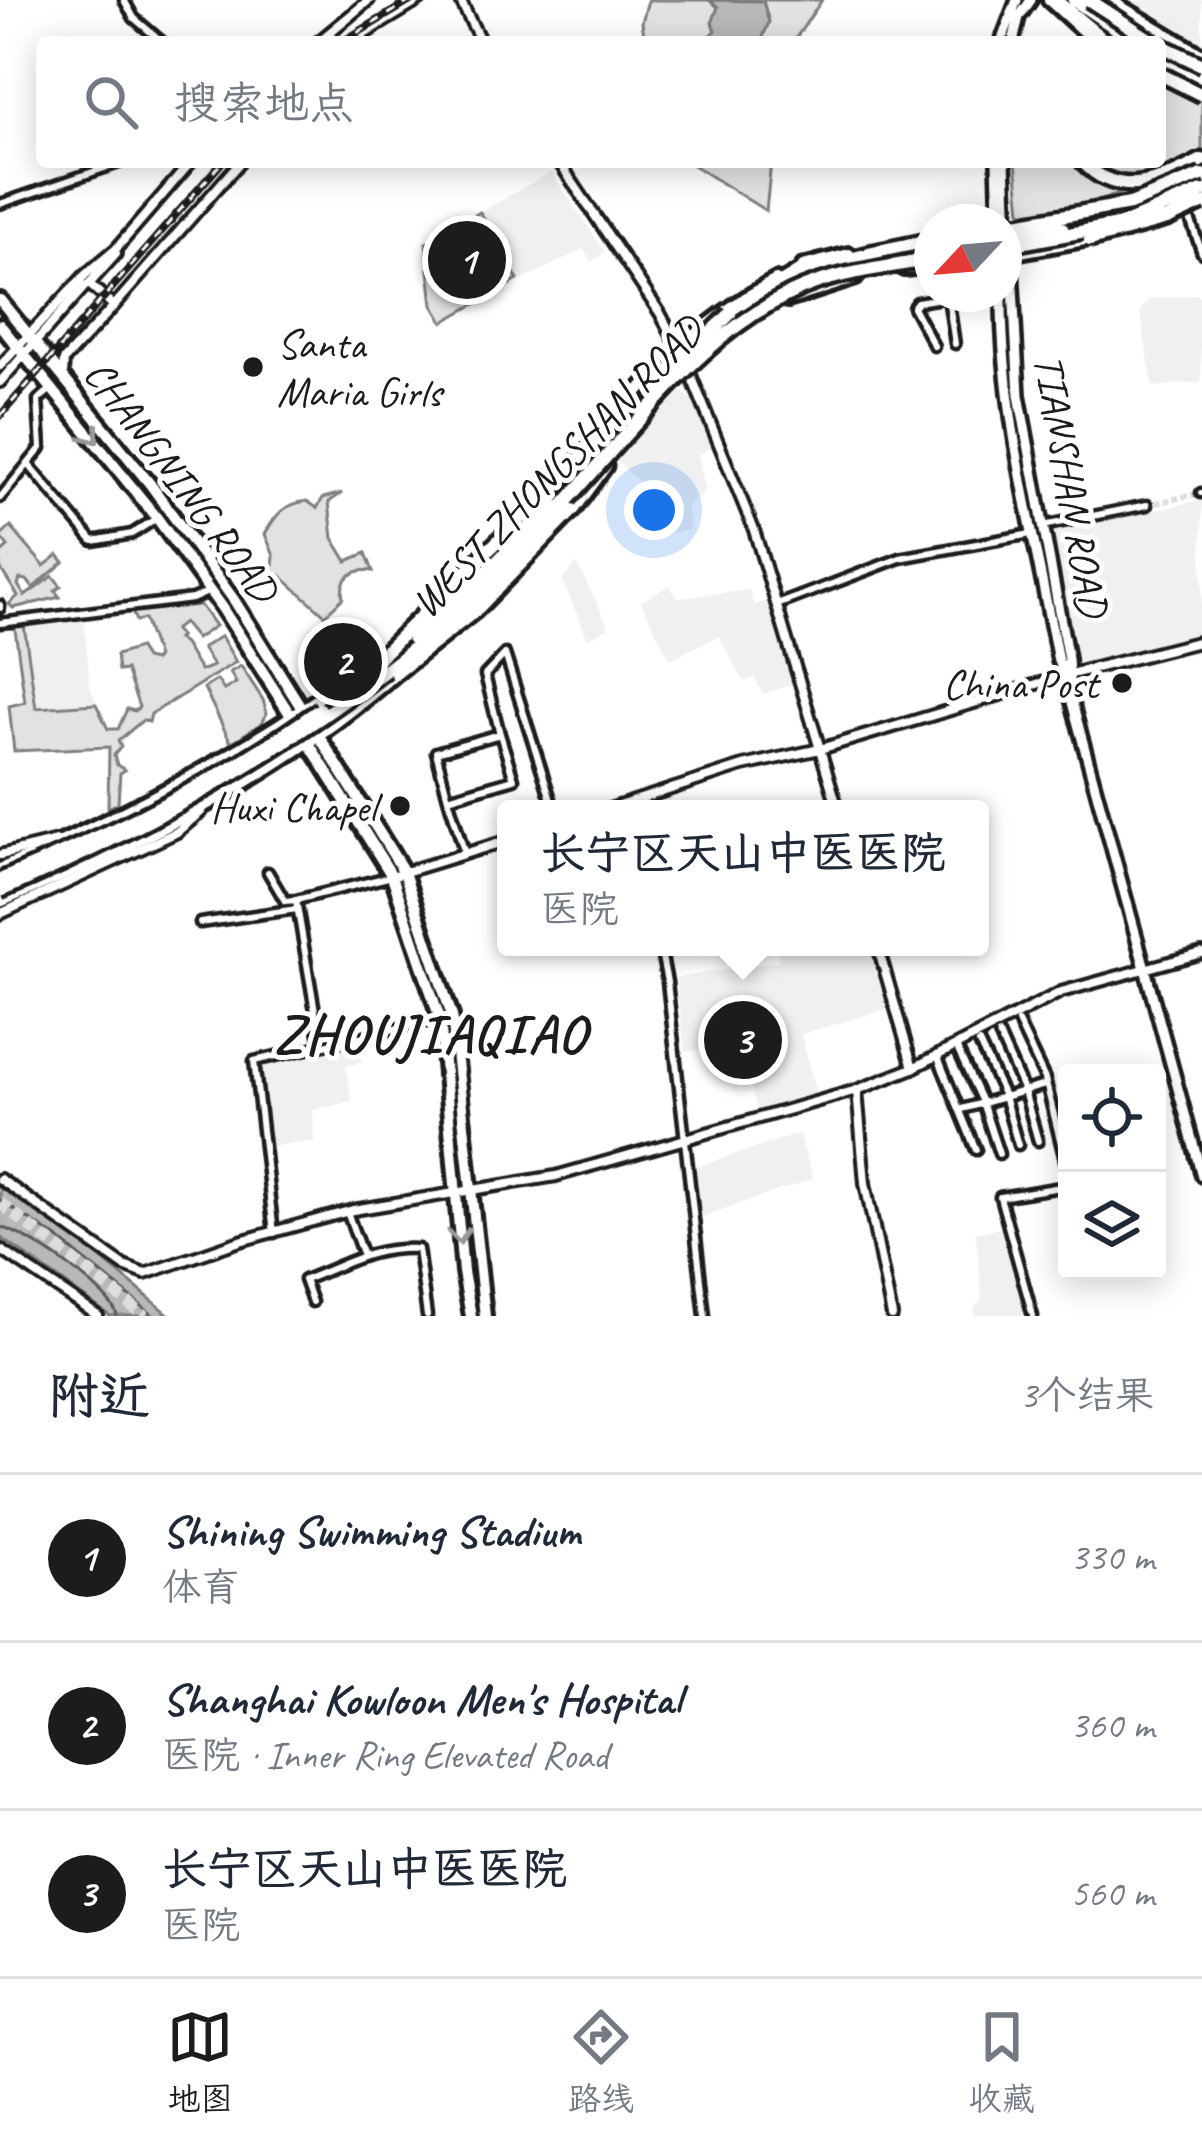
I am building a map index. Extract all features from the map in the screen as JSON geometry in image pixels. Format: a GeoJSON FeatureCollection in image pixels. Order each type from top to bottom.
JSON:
{"type":"FeatureCollection","features":[{"type":"Feature","properties":{"kind":"highway"},"geometry":{"type":"LineString","coordinates":[[1052,0],[1098,36]]}},
{"type":"Feature","properties":{"kind":"highway"},"geometry":{"type":"LineString","coordinates":[[1070,0],[1127,36]]}},
{"type":"Feature","properties":{"kind":"highway"},"geometry":{"type":"LineString","coordinates":[[1088,0],[1143,36]]}},
{"type":"Feature","properties":{"kind":"highway"},"geometry":{"type":"LineString","coordinates":[[1166,49],[1202,64]]}},
{"type":"Feature","properties":{"kind":"highway"},"geometry":{"type":"LineString","coordinates":[[1166,81],[1202,99]]}},
{"type":"Feature","properties":{"kind":"highway"},"geometry":{"type":"LineString","coordinates":[[1090,168],[1103,179],[1127,186],[1162,179],[1202,160]]}},
{"type":"Feature","properties":{"kind":"highway"},"geometry":{"type":"LineString","coordinates":[[1022,227],[1130,213],[1202,188]]}},
{"type":"Feature","properties":{"kind":"highway"},"geometry":{"type":"LineString","coordinates":[[1022,250],[1116,236],[1168,219],[1202,188]]}},
{"type":"Feature","properties":{"kind":"highway"},"geometry":{"type":"LineString","coordinates":[[0,880],[204,784],[393,656],[492,567],[683,356],[730,314],[799,272],[914,245]]}},
{"type":"Feature","properties":{"kind":"highway"},"geometry":{"type":"LineString","coordinates":[[303,738],[484,587],[710,344],[748,317],[813,284],[914,265]]}},
{"type":"Feature","properties":{"kind":"highway"},"geometry":{"type":"LineString","coordinates":[[347,689],[589,449]]}},
{"type":"Feature","properties":{"kind":"highway"},"geometry":{"type":"LineString","coordinates":[[0,891],[79,857],[303,738],[431,649],[514,573],[573,510],[605,466]]}},
{"type":"Feature","properties":{"kind":"main road"},"geometry":{"type":"LineString","coordinates":[[1003,36],[1018,0]]}},
{"type":"Feature","properties":{"kind":"main road"},"geometry":{"type":"LineString","coordinates":[[1014,36],[1019,17],[1031,0]]}},
{"type":"Feature","properties":{"kind":"main road"},"geometry":{"type":"LineString","coordinates":[[1052,0],[1089,36]]}},
{"type":"Feature","properties":{"kind":"main road"},"geometry":{"type":"LineString","coordinates":[[1070,0],[1111,36]]}},
{"type":"Feature","properties":{"kind":"main road"},"geometry":{"type":"LineString","coordinates":[[1109,0],[1148,36]]}},
{"type":"Feature","properties":{"kind":"main road"},"geometry":{"type":"LineString","coordinates":[[1166,49],[1202,64]]}},
{"type":"Feature","properties":{"kind":"main road"},"geometry":{"type":"LineString","coordinates":[[1166,52],[1202,85]]}},
{"type":"Feature","properties":{"kind":"main road","name":"TIANSHAN ROAD"},"geometry":{"type":"LineString","coordinates":[[1001,168],[1003,204]]}},
{"type":"Feature","properties":{"kind":"main road"},"geometry":{"type":"LineString","coordinates":[[1022,249],[1103,236],[1184,204],[1202,188]]}},
{"type":"Feature","properties":{"kind":"main road","name":"WEST ZHONGSHAN ROAD"},"geometry":{"type":"LineString","coordinates":[[304,709],[464,586],[556,490],[677,347],[734,303],[822,259],[914,245]]}},
{"type":"Feature","properties":{"kind":"main road","name":"WEST ZHONGSHAN ROAD"},"geometry":{"type":"LineString","coordinates":[[0,902],[84,867],[214,801],[303,738],[320,734],[382,687],[461,618],[605,466],[686,365],[748,320],[780,303],[869,274],[914,265]]}},
{"type":"Feature","properties":{"kind":"main road","name":"CHANGNING ROAD"},"geometry":{"type":"LineString","coordinates":[[0,300],[150,484],[234,599],[320,734],[398,874],[452,1016],[485,1316]]}},
{"type":"Feature","properties":{"kind":"main road","name":"TIANSHAN ROAD"},"geometry":{"type":"LineString","coordinates":[[1003,312],[1005,362],[1038,529]]}},
{"type":"Feature","properties":{"kind":"main road","name":"TIANSHAN ROAD"},"geometry":{"type":"LineString","coordinates":[[1011,312],[1058,661],[1067,675],[1202,1176]]}},
{"type":"Feature","properties":{"kind":"main road","name":"CHANGNING ROAD"},"geometry":{"type":"LineString","coordinates":[[0,325],[157,518],[210,591],[303,738],[398,874],[440,1019],[471,1316]]}},
{"type":"Feature","properties":{"kind":"main road"},"geometry":{"type":"LineString","coordinates":[[3,863],[70,839],[175,787],[304,709]]}},
{"type":"Feature","properties":{"kind":"street"},"geometry":{"type":"LineString","coordinates":[[124,0],[134,18],[155,36]]}},
{"type":"Feature","properties":{"kind":"street"},"geometry":{"type":"LineString","coordinates":[[325,36],[369,0]]}},
{"type":"Feature","properties":{"kind":"street"},"geometry":{"type":"LineString","coordinates":[[361,36],[420,0]]}},
{"type":"Feature","properties":{"kind":"street"},"geometry":{"type":"LineString","coordinates":[[460,0],[478,36]]}},
{"type":"Feature","properties":{"kind":"street"},"geometry":{"type":"LineString","coordinates":[[0,204],[105,168]]}},
{"type":"Feature","properties":{"kind":"street"},"geometry":{"type":"LineString","coordinates":[[32,338],[89,284],[189,168]]}},
{"type":"Feature","properties":{"kind":"street"},"geometry":{"type":"LineString","coordinates":[[0,382],[21,350],[189,168]]}},
{"type":"Feature","properties":{"kind":"street"},"geometry":{"type":"LineString","coordinates":[[63,376],[64,360],[235,168]]}},
{"type":"Feature","properties":{"kind":"street"},"geometry":{"type":"LineString","coordinates":[[563,168],[660,313],[686,365],[731,470],[835,800]]}},
{"type":"Feature","properties":{"kind":"street"},"geometry":{"type":"LineString","coordinates":[[1184,204],[1202,253]]}},
{"type":"Feature","properties":{"kind":"street"},"geometry":{"type":"LineString","coordinates":[[89,284],[114,306]]}},
{"type":"Feature","properties":{"kind":"street"},"geometry":{"type":"LineString","coordinates":[[934,346],[913,307],[917,302],[948,297],[955,344]]}},
{"type":"Feature","properties":{"kind":"street"},"geometry":{"type":"LineString","coordinates":[[0,366],[21,350]]}},
{"type":"Feature","properties":{"kind":"street"},"geometry":{"type":"LineString","coordinates":[[0,498],[41,448],[38,400],[52,387]]}},
{"type":"Feature","properties":{"kind":"street"},"geometry":{"type":"LineString","coordinates":[[29,465],[93,541],[132,534],[157,518]]}},
{"type":"Feature","properties":{"kind":"street"},"geometry":{"type":"LineString","coordinates":[[777,605],[900,558],[1147,505]]}},
{"type":"Feature","properties":{"kind":"street"},"geometry":{"type":"LineString","coordinates":[[0,623],[191,599],[210,591]]}},
{"type":"Feature","properties":{"kind":"street"},"geometry":{"type":"LineString","coordinates":[[639,800],[743,766],[820,749],[1067,675],[1202,641]]}},
{"type":"Feature","properties":{"kind":"street"},"geometry":{"type":"LineString","coordinates":[[448,799],[514,779],[485,675],[506,654],[551,800]]}},
{"type":"Feature","properties":{"kind":"street"},"geometry":{"type":"LineString","coordinates":[[465,854],[436,752],[500,734]]}},
{"type":"Feature","properties":{"kind":"street"},"geometry":{"type":"LineString","coordinates":[[0,914],[177,832],[214,801]]}},
{"type":"Feature","properties":{"kind":"street"},"geometry":{"type":"LineString","coordinates":[[200,922],[296,904],[497,844]]}},
{"type":"Feature","properties":{"kind":"street"},"geometry":{"type":"LineString","coordinates":[[268,872],[279,896],[296,904]]}},
{"type":"Feature","properties":{"kind":"street"},"geometry":{"type":"LineString","coordinates":[[296,904],[320,1046]]}},
{"type":"Feature","properties":{"kind":"street"},"geometry":{"type":"LineString","coordinates":[[0,1179],[137,1274],[346,1212],[556,1176],[857,1090],[1061,992],[1202,953]]}},
{"type":"Feature","properties":{"kind":"street"},"geometry":{"type":"LineString","coordinates":[[661,956],[705,1316]]}},
{"type":"Feature","properties":{"kind":"street"},"geometry":{"type":"LineString","coordinates":[[881,956],[913,1067]]}},
{"type":"Feature","properties":{"kind":"street"},"geometry":{"type":"LineString","coordinates":[[274,1233],[254,1061],[440,1019]]}},
{"type":"Feature","properties":{"kind":"street"},"geometry":{"type":"LineString","coordinates":[[1018,1022],[1046,1085],[1058,1132]]}},
{"type":"Feature","properties":{"kind":"street"},"geometry":{"type":"LineString","coordinates":[[999,1035],[1024,1091],[1038,1141]]}},
{"type":"Feature","properties":{"kind":"street"},"geometry":{"type":"LineString","coordinates":[[980,1043],[1004,1096],[1018,1145]]}},
{"type":"Feature","properties":{"kind":"street"},"geometry":{"type":"LineString","coordinates":[[955,1046],[982,1102],[999,1154]]}},
{"type":"Feature","properties":{"kind":"street"},"geometry":{"type":"LineString","coordinates":[[939,1060],[976,1150]]}},
{"type":"Feature","properties":{"kind":"street"},"geometry":{"type":"LineString","coordinates":[[962,1109],[1046,1085]]}},
{"type":"Feature","properties":{"kind":"street"},"geometry":{"type":"LineString","coordinates":[[857,1090],[866,1183],[892,1316]]}},
{"type":"Feature","properties":{"kind":"street"},"geometry":{"type":"LineString","coordinates":[[1033,1316],[1000,1197],[1058,1187]]}},
{"type":"Feature","properties":{"kind":"street"},"geometry":{"type":"LineString","coordinates":[[346,1212],[362,1253]]}},
{"type":"Feature","properties":{"kind":"street"},"geometry":{"type":"LineString","coordinates":[[312,1302],[304,1280],[362,1253],[388,1247],[418,1249],[428,1316]]}},
{"type":"Feature","properties":{"kind":"street"},"geometry":{"type":"LineString","coordinates":[[0,1249],[98,1316]]}},
{"type":"Feature","properties":{"kind":"shaded area"},"geometry":{"type":"Polygon","coordinates":[[[648,0],[822,0],[797,36],[644,36],[648,0]]]}},
{"type":"Feature","properties":{"kind":"shaded area"},"geometry":{"type":"Polygon","coordinates":[[[1124,0],[1202,0],[1202,46],[1154,25],[1124,0]]]}},
{"type":"Feature","properties":{"kind":"shaded area"},"geometry":{"type":"Polygon","coordinates":[[[1166,76],[1202,102],[1202,156],[1086,205],[1022,211],[1017,168],[1166,168],[1166,76]]]}},
{"type":"Feature","properties":{"kind":"shaded area"},"geometry":{"type":"Polygon","coordinates":[[[698,168],[770,168],[766,211],[698,168]]]}},
{"type":"Feature","properties":{"kind":"shaded area"},"geometry":{"type":"Polygon","coordinates":[[[551,172],[605,252],[591,262],[583,249],[521,281],[482,211],[551,172]]]}},
{"type":"Feature","properties":{"kind":"shaded area"},"geometry":{"type":"Polygon","coordinates":[[[480,212],[518,280],[443,322],[433,305],[426,243],[480,212]]]}},
{"type":"Feature","properties":{"kind":"shaded area"},"geometry":{"type":"Polygon","coordinates":[[[1198,294],[1202,302],[1201,382],[1153,387],[1140,311],[1150,299],[1198,294]]]}},
{"type":"Feature","properties":{"kind":"shaded area"},"geometry":{"type":"Polygon","coordinates":[[[681,391],[700,406],[715,446],[698,454],[705,491],[687,505],[689,530],[653,535],[652,494],[617,462],[670,395],[681,391]]]}},
{"type":"Feature","properties":{"kind":"shaded area"},"geometry":{"type":"Polygon","coordinates":[[[342,493],[329,502],[333,538],[347,561],[366,553],[373,571],[349,576],[343,584],[343,598],[325,615],[280,575],[272,576],[274,556],[265,534],[287,507],[307,501],[317,508],[323,498],[342,493]]]}},
{"type":"Feature","properties":{"kind":"shaded area"},"geometry":{"type":"Polygon","coordinates":[[[1202,500],[1202,635],[1077,668],[1052,532],[1202,500]]]}},
{"type":"Feature","properties":{"kind":"shaded area"},"geometry":{"type":"Polygon","coordinates":[[[11,527],[44,566],[58,555],[64,562],[33,588],[20,579],[18,585],[25,596],[53,576],[61,586],[55,591],[60,597],[13,608],[9,604],[18,596],[0,568],[0,554],[8,547],[0,537],[11,527]]]}},
{"type":"Feature","properties":{"kind":"shaded area"},"geometry":{"type":"Polygon","coordinates":[[[577,564],[609,627],[588,639],[562,580],[577,564]]]}},
{"type":"Feature","properties":{"kind":"shaded area"},"geometry":{"type":"Polygon","coordinates":[[[670,585],[677,598],[749,590],[754,605],[771,600],[796,683],[763,694],[754,678],[744,682],[719,636],[670,659],[641,601],[670,585]]]}},
{"type":"Feature","properties":{"kind":"shaded area"},"geometry":{"type":"Polygon","coordinates":[[[200,605],[215,626],[196,639],[183,623],[174,630],[177,639],[200,671],[213,666],[202,648],[221,636],[236,662],[151,714],[149,722],[143,720],[118,741],[121,747],[114,755],[125,770],[120,773],[118,803],[108,808],[109,747],[14,751],[9,706],[25,702],[15,629],[3,627],[24,625],[36,708],[96,704],[108,729],[118,729],[127,709],[139,707],[126,670],[118,671],[116,655],[139,648],[145,659],[157,657],[144,619],[136,621],[132,612],[200,605]]]}},
{"type":"Feature","properties":{"kind":"shaded area"},"geometry":{"type":"Polygon","coordinates":[[[84,618],[90,687],[104,717],[14,751],[9,710],[35,707],[24,625],[84,618]]]}},
{"type":"Feature","properties":{"kind":"shaded area"},"geometry":{"type":"Polygon","coordinates":[[[241,666],[267,713],[261,724],[231,743],[204,688],[217,680],[224,690],[236,683],[230,672],[241,666]]]}},
{"type":"Feature","properties":{"kind":"shaded area"},"geometry":{"type":"Polygon","coordinates":[[[778,956],[876,956],[890,1008],[801,1034],[816,1093],[757,1111],[743,1047],[685,1051],[676,978],[779,961],[778,956]]]}},
{"type":"Feature","properties":{"kind":"shaded area"},"geometry":{"type":"Polygon","coordinates":[[[358,1042],[362,1062],[346,1066],[352,1101],[313,1110],[314,1141],[266,1147],[257,1065],[358,1042]]]}},
{"type":"Feature","properties":{"kind":"shaded area"},"geometry":{"type":"Polygon","coordinates":[[[799,1134],[813,1179],[701,1217],[696,1167],[799,1134]]]}},
{"type":"Feature","properties":{"kind":"shaded area"},"geometry":{"type":"Polygon","coordinates":[[[1003,1227],[1028,1316],[975,1316],[982,1298],[976,1233],[1003,1227]]]}},
{"type":"Feature","properties":{"kind":"water"},"geometry":{"type":"Polygon","coordinates":[[[709,0],[763,1],[769,22],[763,36],[710,36],[716,30],[712,23],[718,7],[709,0]]]}},
{"type":"Feature","properties":{"kind":"water"},"geometry":{"type":"Polygon","coordinates":[[[0,1186],[64,1228],[171,1316],[110,1316],[0,1237],[0,1186]]]}},
{"type":"Feature","properties":{"kind":"tunnel"},"geometry":{"type":"LineString","coordinates":[[1147,505],[1201,493]]}},
{"type":"Feature","properties":{"kind":"tunnel"},"geometry":{"type":"LineString","coordinates":[[0,1203],[145,1316]]}},
{"type":"Feature","properties":{"kind":"railway"},"geometry":{"type":"LineString","coordinates":[[352,36],[412,0]]}},
{"type":"Feature","properties":{"kind":"railway"},"geometry":{"type":"LineString","coordinates":[[0,416],[217,168]]}},
{"type":"Feature","properties":{"kind":"place","name":"Shining Swimming Stadium"},"geometry":{"type":"Point","coordinates":[467,260]}},
{"type":"Feature","properties":{"kind":"place","name":"Santa Maria Girls"},"geometry":{"type":"Point","coordinates":[253,367]}},
{"type":"Feature","properties":{"kind":"place","name":"Shanghai Kowloon Men's Hospital"},"geometry":{"type":"Point","coordinates":[343,662]}},
{"type":"Feature","properties":{"kind":"place","name":"China Post"},"geometry":{"type":"Point","coordinates":[1122,683]}},
{"type":"Feature","properties":{"kind":"place","name":"Huxi Chapel"},"geometry":{"type":"Point","coordinates":[400,806]}},
{"type":"Feature","properties":{"kind":"place","name":"长宁区天山中医医院"},"geometry":{"type":"Point","coordinates":[743,1040]}},
{"type":"Feature","properties":{"kind":"district","name":"ZHOUJIAQIAO"},"geometry":{"type":"Point","coordinates":[431,1033]}}]}
